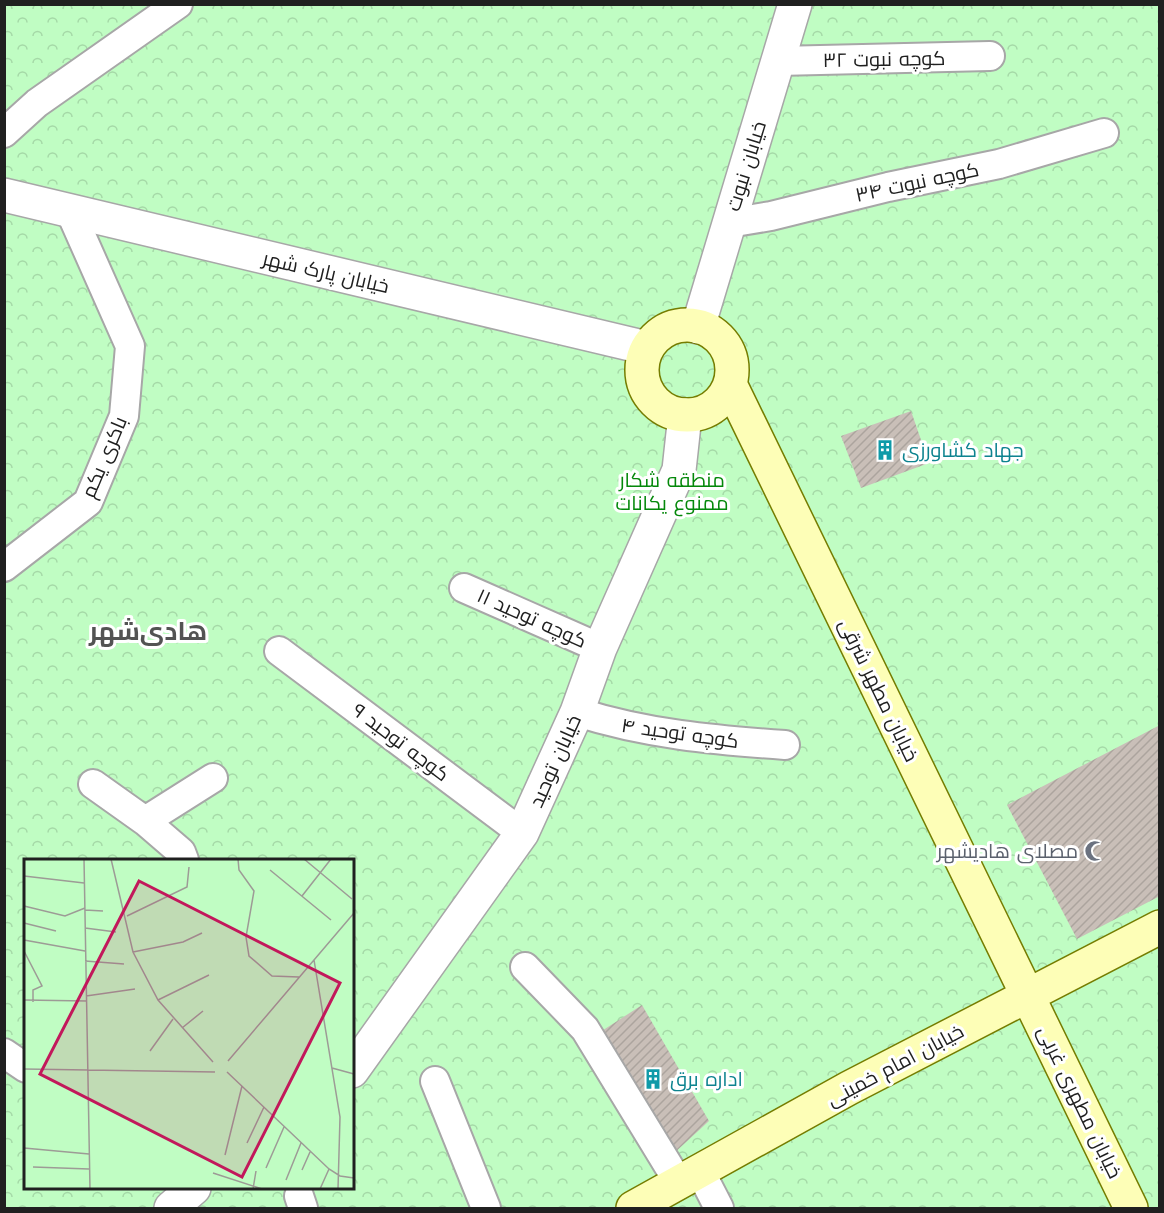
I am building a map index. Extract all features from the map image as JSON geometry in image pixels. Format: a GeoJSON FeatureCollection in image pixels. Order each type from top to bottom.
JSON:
{"type":"FeatureCollection","features":[{"type":"Feature","properties":{"kind":"main road"},"geometry":{"type":"LineString","coordinates":[[683,325],[698,327],[711,332],[722,342],[729,355],[732,369],[730,384],[723,397],[713,407],[700,414],[685,415],[663,409],[653,400],[642,375],[647,348],[669,329],[683,325]]}},
{"type":"Feature","properties":{"kind":"main road","name":"خیابان مطهر شرقی"},"geometry":{"type":"LineString","coordinates":[[730,384],[1029,995]]}},
{"type":"Feature","properties":{"kind":"main road","name":"خیابان امام خمینی"},"geometry":{"type":"LineString","coordinates":[[633,1209],[849,1088],[1160,927]]}},
{"type":"Feature","properties":{"kind":"main road","name":"خیابان مطهری غربی"},"geometry":{"type":"LineString","coordinates":[[1029,995],[1131,1209]]}},
{"type":"Feature","properties":{"kind":"street"},"geometry":{"type":"LineString","coordinates":[[4,134],[37,103],[178,4]]}},
{"type":"Feature","properties":{"kind":"street","name":"خیابان نبوت"},"geometry":{"type":"LineString","coordinates":[[698,327],[795,4]]}},
{"type":"Feature","properties":{"kind":"street","name":"کوچه نبوت ۳۲"},"geometry":{"type":"LineString","coordinates":[[778,61],[990,56]]}},
{"type":"Feature","properties":{"kind":"street","name":"کوچه نبوت ۳۴"},"geometry":{"type":"LineString","coordinates":[[729,223],[771,216],[888,187],[999,164],[1104,133]]}},
{"type":"Feature","properties":{"kind":"street","name":"خیابان پارک شهر"},"geometry":{"type":"LineString","coordinates":[[4,195],[71,213],[647,348]]}},
{"type":"Feature","properties":{"kind":"street","name":"باکری یکم"},"geometry":{"type":"LineString","coordinates":[[4,567],[88,502],[124,416],[130,346],[71,213]]}},
{"type":"Feature","properties":{"kind":"street","name":"خیابان توحید"},"geometry":{"type":"LineString","coordinates":[[354,1068],[522,832],[577,712],[600,648],[679,470],[685,415]]}},
{"type":"Feature","properties":{"kind":"street","name":"کوچه توحید ۱۱"},"geometry":{"type":"LineString","coordinates":[[464,588],[600,648]]}},
{"type":"Feature","properties":{"kind":"street","name":"کوچه توحید ۹"},"geometry":{"type":"LineString","coordinates":[[279,651],[522,832]]}},
{"type":"Feature","properties":{"kind":"street","name":"کوچه توحید ۴"},"geometry":{"type":"LineString","coordinates":[[577,712],[615,724],[689,738],[785,745]]}},
{"type":"Feature","properties":{"kind":"street"},"geometry":{"type":"LineString","coordinates":[[145,821],[213,778]]}},
{"type":"Feature","properties":{"kind":"street"},"geometry":{"type":"LineString","coordinates":[[93,784],[113,814],[145,821],[181,852],[183,859]]}},
{"type":"Feature","properties":{"kind":"street"},"geometry":{"type":"LineString","coordinates":[[525,967],[585,1029],[689,1177],[719,1209]]}},
{"type":"Feature","properties":{"kind":"street"},"geometry":{"type":"LineString","coordinates":[[4,1053],[24,1067]]}},
{"type":"Feature","properties":{"kind":"street"},"geometry":{"type":"LineString","coordinates":[[435,1081],[486,1209]]}},
{"type":"Feature","properties":{"kind":"street"},"geometry":{"type":"LineString","coordinates":[[171,1209],[193,1189]]}},
{"type":"Feature","properties":{"kind":"green space","name":"منطقه شکار ممنوع یکانات"},"geometry":{"type":"Polygon","coordinates":[[[5,5],[1159,5],[1159,1208],[5,1208],[5,5]]]}},
{"type":"Feature","properties":{"kind":"building","name":"جهاد کشاورزی"},"geometry":{"type":"Polygon","coordinates":[[[911,411],[929,463],[861,488],[841,436],[911,411]]]}},
{"type":"Feature","properties":{"kind":"building","name":"مصلای هادیشهر"},"geometry":{"type":"Polygon","coordinates":[[[1160,725],[1160,896],[1077,939],[1007,805],[1160,725]]]}},
{"type":"Feature","properties":{"kind":"building","name":"اداره برق"},"geometry":{"type":"Polygon","coordinates":[[[642,1005],[709,1121],[671,1156],[594,1036],[642,1005]]]}},
{"type":"Feature","properties":{"kind":"place","name":"جهاد کشاورزی"},"geometry":{"type":"Point","coordinates":[885,450]}},
{"type":"Feature","properties":{"kind":"place","name":"مصلای هادیشهر"},"geometry":{"type":"Point","coordinates":[1095,851]}},
{"type":"Feature","properties":{"kind":"place","name":"اداره برق"},"geometry":{"type":"Point","coordinates":[653,1079]}},
{"type":"Feature","properties":{"kind":"district","name":"هادی‌شهر"},"geometry":{"type":"Point","coordinates":[148,631]}}]}
